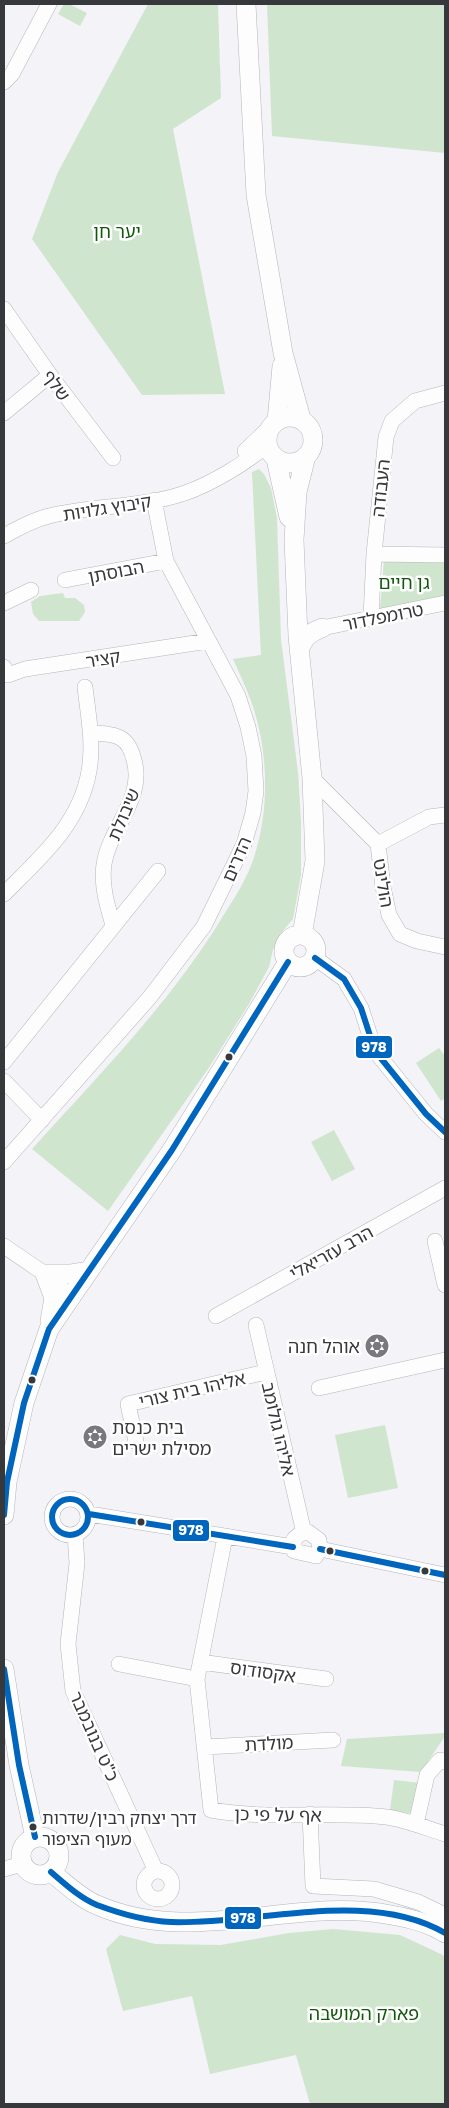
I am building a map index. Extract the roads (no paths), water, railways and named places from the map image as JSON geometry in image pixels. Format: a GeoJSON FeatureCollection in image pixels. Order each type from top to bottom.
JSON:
{"type":"FeatureCollection","features":[{"type":"Feature","properties":{"kind":"main road"},"geometry":{"type":"LineString","coordinates":[[246,4],[256,195],[283,352],[300,419]]}},
{"type":"Feature","properties":{"kind":"main road"},"geometry":{"type":"LineString","coordinates":[[283,352],[272,438],[294,540]]}},
{"type":"Feature","properties":{"kind":"main road"},"geometry":{"type":"LineString","coordinates":[[272,438],[288,417],[300,419],[306,423],[312,433],[312,446],[306,456],[297,492],[294,540],[299,650],[312,778],[315,862],[302,935]]}},
{"type":"Feature","properties":{"kind":"main road"},"geometry":{"type":"LineString","coordinates":[[272,438],[292,463],[306,456]]}},
{"type":"Feature","properties":{"kind":"main road"},"geometry":{"type":"LineString","coordinates":[[297,613],[322,628]]}},
{"type":"Feature","properties":{"kind":"main road"},"geometry":{"type":"LineString","coordinates":[[299,650],[304,638],[322,628]]}},
{"type":"Feature","properties":{"kind":"main road"},"geometry":{"type":"LineString","coordinates":[[302,935],[311,939],[316,948],[315,958],[310,964],[302,967],[294,966],[288,962],[284,952],[287,941],[291,937],[302,935]]}},
{"type":"Feature","properties":{"kind":"main road"},"geometry":{"type":"LineString","coordinates":[[49,1329],[172,1150],[288,962]]}},
{"type":"Feature","properties":{"kind":"main road"},"geometry":{"type":"LineString","coordinates":[[4,1515],[6,1482],[24,1403],[49,1329],[54,1298],[45,1274],[70,1274],[88,1271]]}},
{"type":"Feature","properties":{"kind":"main road"},"geometry":{"type":"LineString","coordinates":[[4,1669],[19,1765],[35,1837]]}},
{"type":"Feature","properties":{"kind":"main road"},"geometry":{"type":"LineString","coordinates":[[35,1837],[47,1838],[56,1845],[60,1857],[51,1872],[38,1875],[26,1869],[22,1864],[20,1857],[24,1844],[35,1837]]}},
{"type":"Feature","properties":{"kind":"main road"},"geometry":{"type":"LineString","coordinates":[[51,1872],[96,1905],[123,1914],[166,1922],[210,1922],[328,1910],[369,1910],[406,1917],[445,1933]]}},
{"type":"Feature","properties":{"kind":"street"},"geometry":{"type":"LineString","coordinates":[[4,82],[12,74],[50,4]]}},
{"type":"Feature","properties":{"kind":"street","name":"שלף"},"geometry":{"type":"LineString","coordinates":[[4,309],[50,375],[113,458]]}},
{"type":"Feature","properties":{"kind":"street"},"geometry":{"type":"LineString","coordinates":[[4,414],[50,375]]}},
{"type":"Feature","properties":{"kind":"street","name":"העבודה"},"geometry":{"type":"LineString","coordinates":[[371,617],[374,554],[386,438],[392,421],[414,401],[445,393]]}},
{"type":"Feature","properties":{"kind":"street","name":"קיבוץ גלויות"},"geometry":{"type":"LineString","coordinates":[[4,536],[26,524],[49,516],[154,500],[185,493],[212,479],[272,438]]}},
{"type":"Feature","properties":{"kind":"street","name":"הדרים"},"geometry":{"type":"LineString","coordinates":[[4,1162],[150,997],[204,926],[244,844],[253,813],[256,791],[254,756],[248,727],[238,696],[166,561],[154,500]]}},
{"type":"Feature","properties":{"kind":"street"},"geometry":{"type":"LineString","coordinates":[[374,554],[445,556]]}},
{"type":"Feature","properties":{"kind":"street","name":"הבוסתן"},"geometry":{"type":"LineString","coordinates":[[66,580],[166,561]]}},
{"type":"Feature","properties":{"kind":"street"},"geometry":{"type":"LineString","coordinates":[[4,603],[31,590]]}},
{"type":"Feature","properties":{"kind":"street","name":"טרומפלדור"},"geometry":{"type":"LineString","coordinates":[[322,628],[445,603]]}},
{"type":"Feature","properties":{"kind":"street","name":"קציר"},"geometry":{"type":"LineString","coordinates":[[5,673],[208,641]]}},
{"type":"Feature","properties":{"kind":"street"},"geometry":{"type":"LineString","coordinates":[[4,894],[51,848],[76,811],[90,770],[90,733],[85,687]]}},
{"type":"Feature","properties":{"kind":"street","name":"שיבולת"},"geometry":{"type":"LineString","coordinates":[[90,733],[112,734],[124,739],[133,755],[138,771],[137,786],[109,847],[104,864],[103,883],[113,925]]}},
{"type":"Feature","properties":{"kind":"street","name":"הולינט"},"geometry":{"type":"LineString","coordinates":[[312,778],[378,844],[383,887],[389,915],[400,934],[417,941],[445,947]]}},
{"type":"Feature","properties":{"kind":"street"},"geometry":{"type":"LineString","coordinates":[[378,844],[429,818],[445,815]]}},
{"type":"Feature","properties":{"kind":"street"},"geometry":{"type":"LineString","coordinates":[[4,1062],[158,871]]}},
{"type":"Feature","properties":{"kind":"street"},"geometry":{"type":"LineString","coordinates":[[315,958],[344,979],[361,1008],[375,1051],[426,1114],[445,1132]]}},
{"type":"Feature","properties":{"kind":"street"},"geometry":{"type":"LineString","coordinates":[[4,1082],[42,1120]]}},
{"type":"Feature","properties":{"kind":"street","name":"הרב עזריאלי"},"geometry":{"type":"LineString","coordinates":[[216,1316],[445,1188]]}},
{"type":"Feature","properties":{"kind":"street"},"geometry":{"type":"LineString","coordinates":[[435,1241],[445,1285]]}},
{"type":"Feature","properties":{"kind":"street"},"geometry":{"type":"LineString","coordinates":[[4,1246],[45,1274],[70,1296]]}},
{"type":"Feature","properties":{"kind":"street","name":"אליהו גולומב"},"geometry":{"type":"LineString","coordinates":[[256,1325],[304,1532]]}},
{"type":"Feature","properties":{"kind":"street"},"geometry":{"type":"LineString","coordinates":[[319,1388],[445,1360]]}},
{"type":"Feature","properties":{"kind":"street","name":"אליהו בית צורי"},"geometry":{"type":"LineString","coordinates":[[136,1442],[128,1404],[266,1372]]}},
{"type":"Feature","properties":{"kind":"street"},"geometry":{"type":"LineString","coordinates":[[64,1500],[77,1500],[86,1508],[88,1514],[87,1524],[80,1533],[75,1535],[63,1534],[58,1530],[52,1519],[55,1507],[64,1500]]}},
{"type":"Feature","properties":{"kind":"street"},"geometry":{"type":"LineString","coordinates":[[88,1514],[293,1547]]}},
{"type":"Feature","properties":{"kind":"street"},"geometry":{"type":"LineString","coordinates":[[304,1532],[316,1536],[319,1540],[320,1549],[316,1556],[295,1553],[293,1547],[294,1539],[304,1532]]}},
{"type":"Feature","properties":{"kind":"street","name":"כ\"ט בנובמבר"},"geometry":{"type":"LineString","coordinates":[[75,1535],[77,1563],[68,1644],[73,1691],[156,1871]]}},
{"type":"Feature","properties":{"kind":"street","name":"אף על פי כן"},"geometry":{"type":"LineString","coordinates":[[224,1537],[197,1679],[212,1810],[240,1816],[310,1814],[388,1817],[445,1834]]}},
{"type":"Feature","properties":{"kind":"street"},"geometry":{"type":"LineString","coordinates":[[320,1549],[445,1575]]}},
{"type":"Feature","properties":{"kind":"street"},"geometry":{"type":"LineString","coordinates":[[420,1570],[445,1570]]}},
{"type":"Feature","properties":{"kind":"street","name":"אקסודוס"},"geometry":{"type":"LineString","coordinates":[[200,1662],[326,1679]]}},
{"type":"Feature","properties":{"kind":"street"},"geometry":{"type":"LineString","coordinates":[[118,1664],[197,1679]]}},
{"type":"Feature","properties":{"kind":"street","name":"מולדת"},"geometry":{"type":"LineString","coordinates":[[205,1747],[332,1740]]}},
{"type":"Feature","properties":{"kind":"street"},"geometry":{"type":"LineString","coordinates":[[416,1824],[427,1775],[440,1760],[445,1762]]}},
{"type":"Feature","properties":{"kind":"street"},"geometry":{"type":"LineString","coordinates":[[310,1814],[313,1886],[374,1889],[418,1902],[445,1915]]}},
{"type":"Feature","properties":{"kind":"street"},"geometry":{"type":"LineString","coordinates":[[4,1869],[22,1864]]}},
{"type":"Feature","properties":{"kind":"place","name":"אוהל חנה"},"geometry":{"type":"Point","coordinates":[377,1346]}},
{"type":"Feature","properties":{"kind":"place","name":"בית כנסת מסילת ישרים"},"geometry":{"type":"Point","coordinates":[95,1437]}},
{"type":"Feature","properties":{"kind":"place","name":"דרך יצחק רבין/שדרות מעוף הציפור"},"geometry":{"type":"Point","coordinates":[33,1827]}},
{"type":"Feature","properties":{"kind":"park label","name":"יער חן"},"geometry":{"type":"Point","coordinates":[117,231]}},
{"type":"Feature","properties":{"kind":"park label","name":"גן חיים"},"geometry":{"type":"Point","coordinates":[404,582]}},
{"type":"Feature","properties":{"kind":"park label","name":"פארק המושבה"},"geometry":{"type":"Point","coordinates":[364,2013]}}]}
